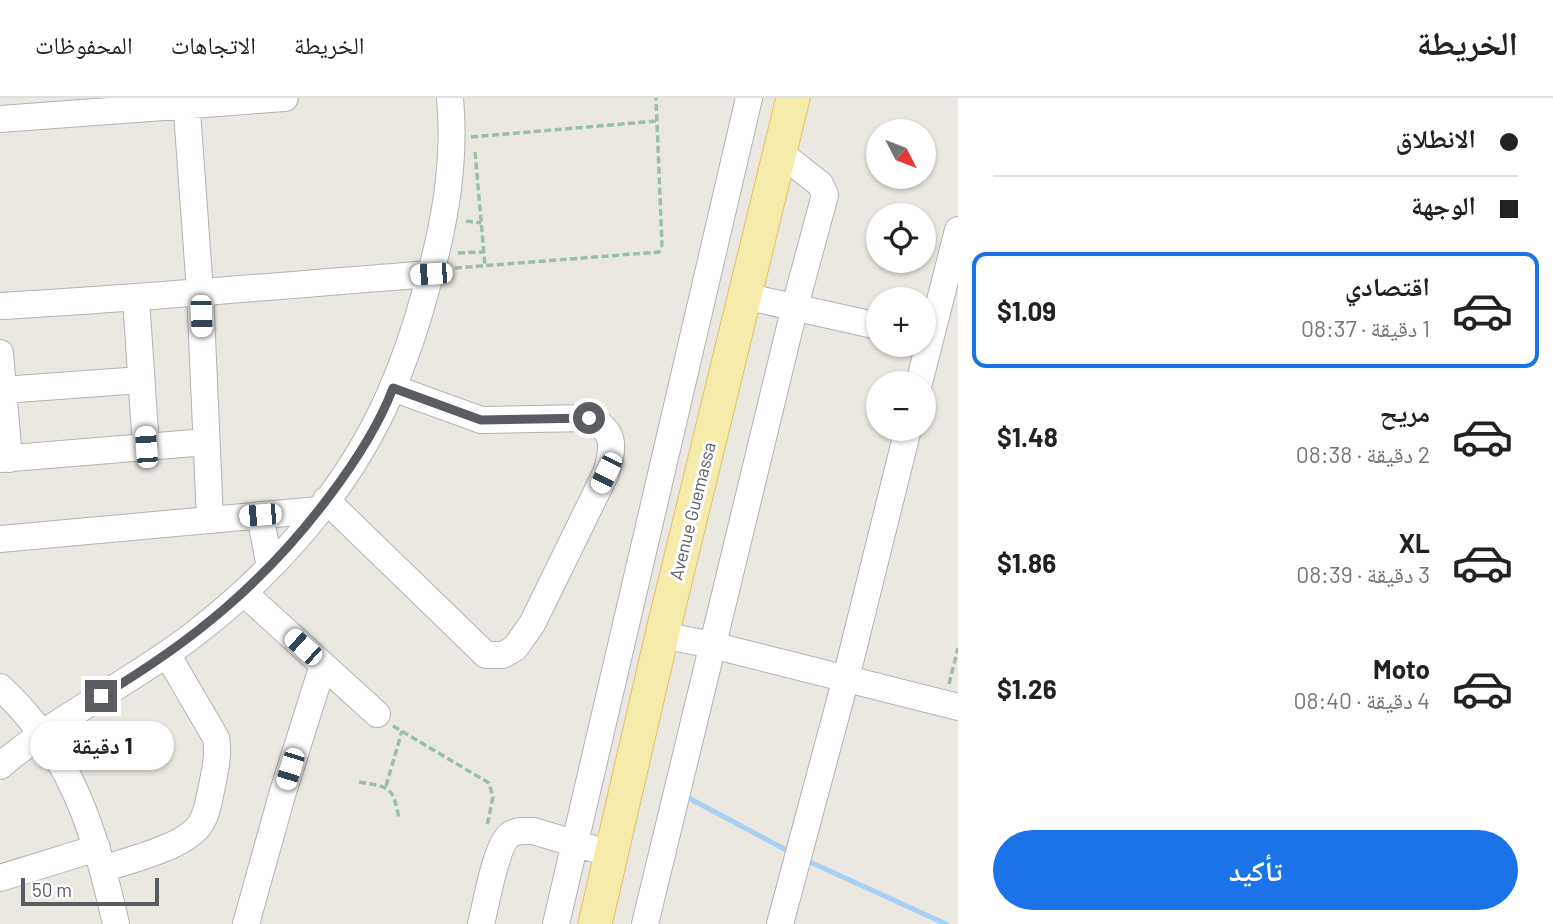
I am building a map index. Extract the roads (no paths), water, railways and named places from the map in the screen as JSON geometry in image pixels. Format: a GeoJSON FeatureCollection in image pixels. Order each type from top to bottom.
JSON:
{"type":"FeatureCollection","features":[{"type":"Feature","properties":{"kind":"main road","name":"Avenue Guemassa"},"geometry":{"type":"LineString","coordinates":[[595,924],[662,635],[793,98]]}},
{"type":"Feature","properties":{"kind":"street"},"geometry":{"type":"LineString","coordinates":[[0,119],[186,102],[285,98]]}},
{"type":"Feature","properties":{"kind":"street"},"geometry":{"type":"LineString","coordinates":[[0,766],[42,732],[167,654],[244,593],[323,505],[372,432],[409,347],[431,272],[462,137],[450,98]]}},
{"type":"Feature","properties":{"kind":"street"},"geometry":{"type":"LineString","coordinates":[[556,924],[748,98]]}},
{"type":"Feature","properties":{"kind":"street"},"geometry":{"type":"LineString","coordinates":[[186,102],[200,291],[210,520]]}},
{"type":"Feature","properties":{"kind":"street"},"geometry":{"type":"LineString","coordinates":[[645,924],[795,306],[825,195],[820,184],[779,152]]}},
{"type":"Feature","properties":{"kind":"street"},"geometry":{"type":"LineString","coordinates":[[936,307],[958,230]]}},
{"type":"Feature","properties":{"kind":"street"},"geometry":{"type":"LineString","coordinates":[[0,306],[136,299],[200,291],[431,272]]}},
{"type":"Feature","properties":{"kind":"street"},"geometry":{"type":"LineString","coordinates":[[744,296],[866,323]]}},
{"type":"Feature","properties":{"kind":"street"},"geometry":{"type":"LineString","coordinates":[[136,299],[146,447]]}},
{"type":"Feature","properties":{"kind":"street"},"geometry":{"type":"LineString","coordinates":[[0,353],[5,459],[206,442]]}},
{"type":"Feature","properties":{"kind":"street"},"geometry":{"type":"LineString","coordinates":[[3,390],[141,380]]}},
{"type":"Feature","properties":{"kind":"street"},"geometry":{"type":"LineString","coordinates":[[323,505],[486,655],[503,655],[515,648],[532,624],[606,473],[613,453],[611,438],[602,424],[589,418],[481,420],[393,388]]}},
{"type":"Feature","properties":{"kind":"street"},"geometry":{"type":"LineString","coordinates":[[780,924],[846,678],[905,441]]}},
{"type":"Feature","properties":{"kind":"street"},"geometry":{"type":"LineString","coordinates":[[0,539],[260,515],[323,505]]}},
{"type":"Feature","properties":{"kind":"street"},"geometry":{"type":"LineString","coordinates":[[260,515],[270,567]]}},
{"type":"Feature","properties":{"kind":"street"},"geometry":{"type":"LineString","coordinates":[[244,593],[377,714]]}},
{"type":"Feature","properties":{"kind":"street"},"geometry":{"type":"LineString","coordinates":[[662,635],[951,705]]}},
{"type":"Feature","properties":{"kind":"street"},"geometry":{"type":"LineString","coordinates":[[0,878],[170,845],[192,835],[200,825],[206,814],[219,752],[216,738],[167,654]]}},
{"type":"Feature","properties":{"kind":"street"},"geometry":{"type":"LineString","coordinates":[[246,924],[282,794],[323,665]]}},
{"type":"Feature","properties":{"kind":"street"},"geometry":{"type":"LineString","coordinates":[[0,687],[42,732],[62,762],[100,859],[116,924]]}},
{"type":"Feature","properties":{"kind":"street"},"geometry":{"type":"LineString","coordinates":[[481,924],[500,850],[510,835],[533,831],[611,854]]}},
{"type":"Feature","properties":{"kind":"waterway"},"geometry":{"type":"LineString","coordinates":[[683,795],[790,852]]}},
{"type":"Feature","properties":{"kind":"waterway"},"geometry":{"type":"LineString","coordinates":[[810,862],[946,924]]}}]}
